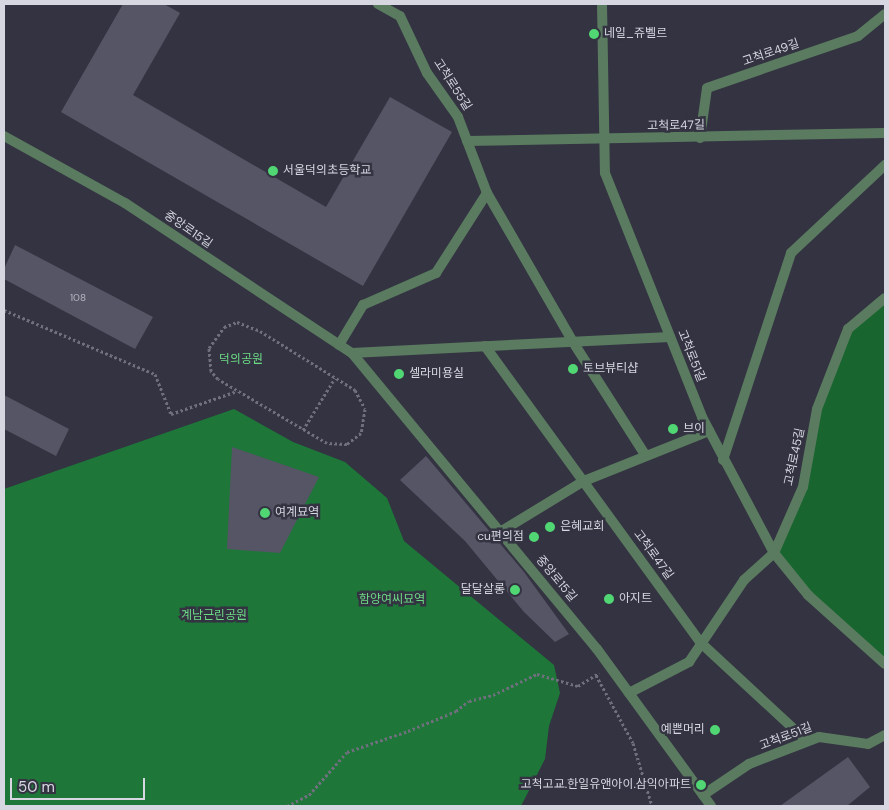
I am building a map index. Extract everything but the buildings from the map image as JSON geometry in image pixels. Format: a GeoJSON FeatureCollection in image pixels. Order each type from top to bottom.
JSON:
{"type":"FeatureCollection","features":[{"type":"Feature","properties":{"kind":"street","name":"고척로55길"},"geometry":{"type":"LineString","coordinates":[[378,4],[400,16],[427,73],[458,117],[487,193],[573,342],[646,456]]}},
{"type":"Feature","properties":{"kind":"street","name":"고척로51길"},"geometry":{"type":"LineString","coordinates":[[602,4],[605,173],[709,431],[774,553],[808,595],[885,664]]}},
{"type":"Feature","properties":{"kind":"street","name":"고척로49길"},"geometry":{"type":"LineString","coordinates":[[700,138],[707,88],[858,36],[885,14]]}},
{"type":"Feature","properties":{"kind":"street","name":"고척로47길"},"geometry":{"type":"LineString","coordinates":[[467,141],[885,133]]}},
{"type":"Feature","properties":{"kind":"street","name":"중앙로15길"},"geometry":{"type":"LineString","coordinates":[[4,136],[125,203],[352,353],[609,666],[711,806]]}},
{"type":"Feature","properties":{"kind":"street"},"geometry":{"type":"LineString","coordinates":[[723,460],[791,253],[885,165]]}},
{"type":"Feature","properties":{"kind":"street"},"geometry":{"type":"LineString","coordinates":[[340,345],[363,305],[436,273],[487,193]]}},
{"type":"Feature","properties":{"kind":"street","name":"고척로45길"},"geometry":{"type":"LineString","coordinates":[[629,693],[689,662],[744,580],[774,553],[803,487],[817,409],[848,329],[885,298]]}},
{"type":"Feature","properties":{"kind":"street"},"geometry":{"type":"LineString","coordinates":[[352,353],[670,337]]}},
{"type":"Feature","properties":{"kind":"street","name":"고척로47길"},"geometry":{"type":"LineString","coordinates":[[485,346],[701,643]]}},
{"type":"Feature","properties":{"kind":"street"},"geometry":{"type":"LineString","coordinates":[[500,532],[584,481],[709,431]]}},
{"type":"Feature","properties":{"kind":"street"},"geometry":{"type":"LineString","coordinates":[[701,643],[807,741]]}},
{"type":"Feature","properties":{"kind":"street","name":"고척로51길"},"geometry":{"type":"LineString","coordinates":[[703,795],[750,764],[819,737],[868,744],[885,735]]}},
{"type":"Feature","properties":{"kind":"path"},"geometry":{"type":"LineString","coordinates":[[4,310],[155,374],[172,414],[238,391]]}},
{"type":"Feature","properties":{"kind":"path"},"geometry":{"type":"LineString","coordinates":[[237,322],[260,331],[361,396],[366,418],[360,433],[347,444],[336,445],[304,430],[238,391],[218,379],[211,371],[209,360],[216,336],[237,322]]}},
{"type":"Feature","properties":{"kind":"path"},"geometry":{"type":"LineString","coordinates":[[304,430],[335,378]]}},
{"type":"Feature","properties":{"kind":"path"},"geometry":{"type":"LineString","coordinates":[[287,806],[309,795],[347,752],[408,731],[456,711],[469,701],[493,695],[538,674],[578,686],[609,666]]}},
{"type":"Feature","properties":{"kind":"path"},"geometry":{"type":"LineString","coordinates":[[596,675],[633,743],[652,806]]}},
{"type":"Feature","properties":{"kind":"green space"},"geometry":{"type":"Polygon","coordinates":[[[885,298],[885,664],[808,595],[774,553],[803,487],[817,409],[848,329],[885,298]]]}},
{"type":"Feature","properties":{"kind":"green space","name":"계남근린공원"},"geometry":{"type":"Polygon","coordinates":[[[234,409],[293,442],[345,462],[387,498],[404,541],[554,665],[560,693],[549,726],[545,759],[521,806],[4,806],[4,489],[234,409]]]}},
{"type":"Feature","properties":{"kind":"place","name":"네일_쥬벨르"},"geometry":{"type":"Point","coordinates":[594,34]}},
{"type":"Feature","properties":{"kind":"place","name":"서울덕의초등학교"},"geometry":{"type":"Point","coordinates":[273,171]}},
{"type":"Feature","properties":{"kind":"place","name":"토브뷰티샵"},"geometry":{"type":"Point","coordinates":[573,369]}},
{"type":"Feature","properties":{"kind":"place","name":"셀라미용실"},"geometry":{"type":"Point","coordinates":[399,374]}},
{"type":"Feature","properties":{"kind":"place","name":"브이"},"geometry":{"type":"Point","coordinates":[673,429]}},
{"type":"Feature","properties":{"kind":"place","name":"여계묘역"},"geometry":{"type":"Point","coordinates":[265,513]}},
{"type":"Feature","properties":{"kind":"place","name":"은혜교회"},"geometry":{"type":"Point","coordinates":[550,527]}},
{"type":"Feature","properties":{"kind":"place","name":"cu편의점"},"geometry":{"type":"Point","coordinates":[534,537]}},
{"type":"Feature","properties":{"kind":"place","name":"달달살롱"},"geometry":{"type":"Point","coordinates":[515,590]}},
{"type":"Feature","properties":{"kind":"place","name":"아지트"},"geometry":{"type":"Point","coordinates":[609,599]}},
{"type":"Feature","properties":{"kind":"place","name":"예쁜머리"},"geometry":{"type":"Point","coordinates":[715,730]}},
{"type":"Feature","properties":{"kind":"place","name":"고척고교.한일유앤아이.삼익아파트"},"geometry":{"type":"Point","coordinates":[701,785]}},
{"type":"Feature","properties":{"kind":"park label","name":"덕의공원"},"geometry":{"type":"Point","coordinates":[241,360]}},
{"type":"Feature","properties":{"kind":"park label","name":"함양여씨묘역"},"geometry":{"type":"Point","coordinates":[392,600]}}]}
